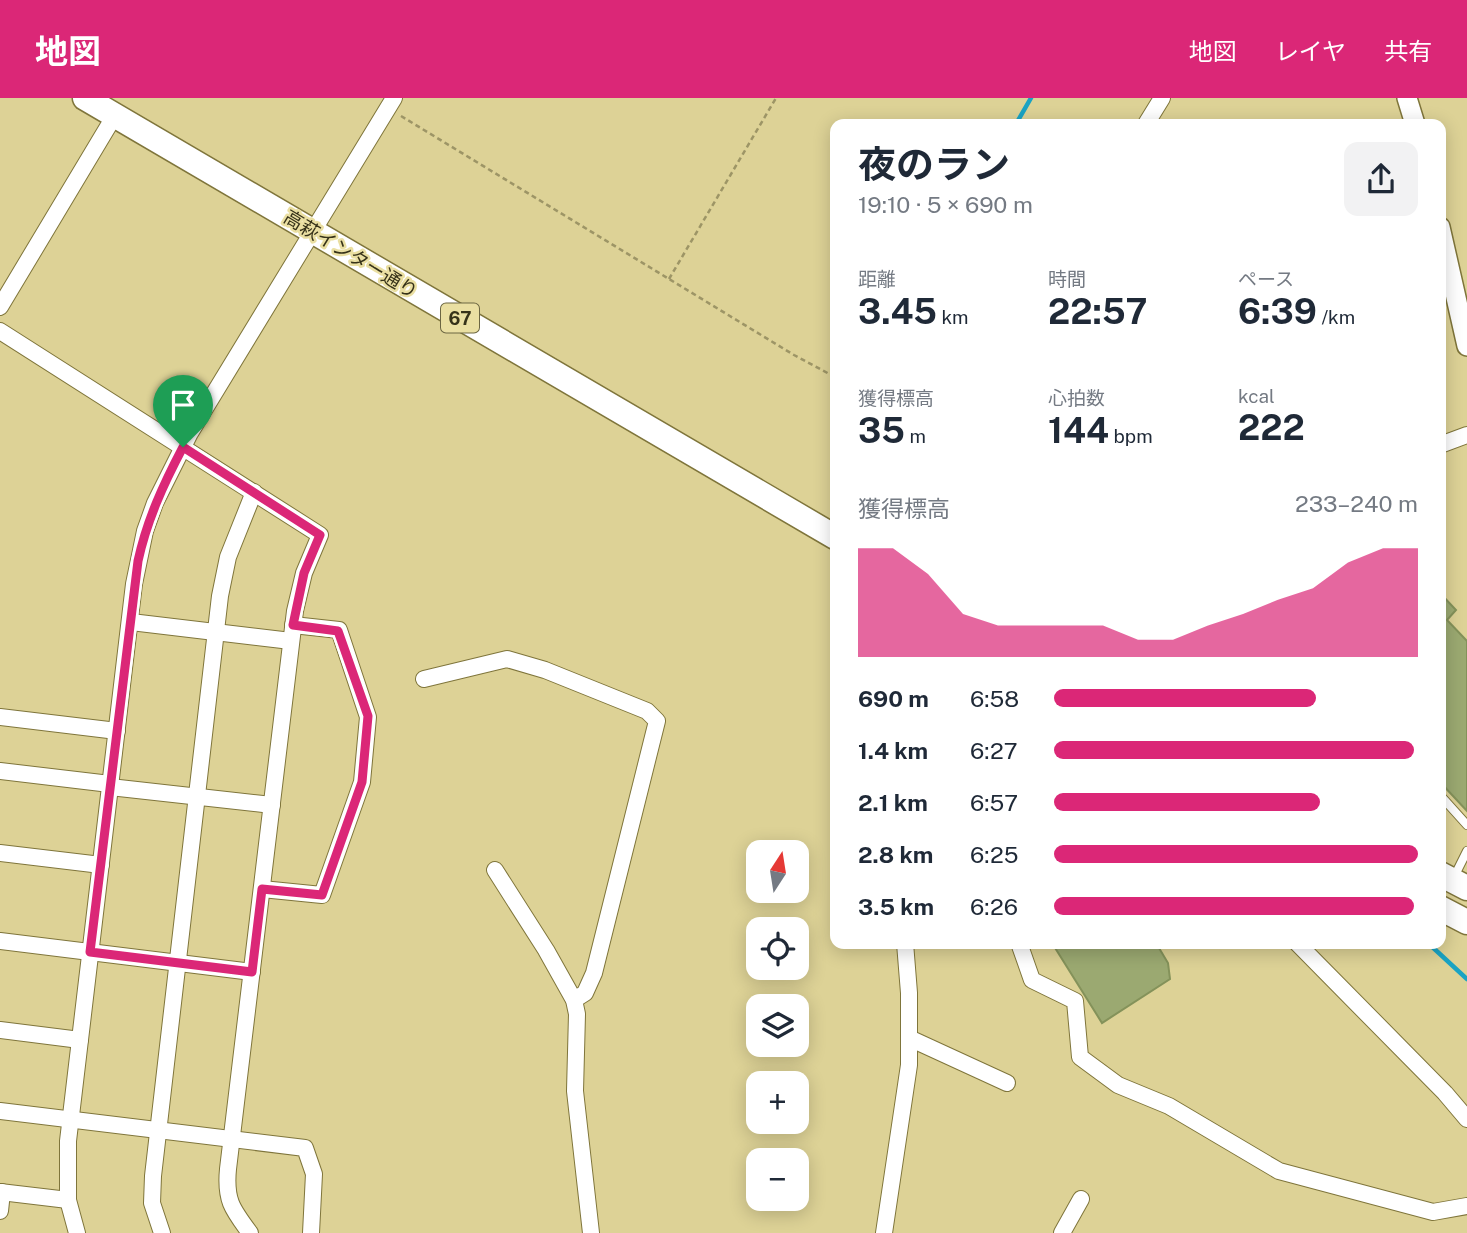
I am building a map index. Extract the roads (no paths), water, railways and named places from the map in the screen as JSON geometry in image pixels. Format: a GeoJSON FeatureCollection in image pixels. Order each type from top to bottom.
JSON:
{"type":"FeatureCollection","features":[{"type":"Feature","properties":{"kind":"main road","name":"高萩インター通り"},"geometry":{"type":"LineString","coordinates":[[85,98],[830,534]]}},
{"type":"Feature","properties":{"kind":"main road"},"geometry":{"type":"LineString","coordinates":[[1450,883],[1467,905]]}},
{"type":"Feature","properties":{"kind":"main road"},"geometry":{"type":"LineString","coordinates":[[1446,911],[1467,922]]}},
{"type":"Feature","properties":{"kind":"street"},"geometry":{"type":"LineString","coordinates":[[1149,119],[1162,98]]}},
{"type":"Feature","properties":{"kind":"street"},"geometry":{"type":"LineString","coordinates":[[1407,98],[1413,119]]}},
{"type":"Feature","properties":{"kind":"street"},"geometry":{"type":"LineString","coordinates":[[77,1233],[68,1200],[70,1119],[134,584],[145,531],[155,503],[183,447],[391,103]]}},
{"type":"Feature","properties":{"kind":"street"},"geometry":{"type":"LineString","coordinates":[[0,307],[115,116]]}},
{"type":"Feature","properties":{"kind":"street"},"geometry":{"type":"LineString","coordinates":[[1446,254],[1467,346]]}},
{"type":"Feature","properties":{"kind":"street"},"geometry":{"type":"LineString","coordinates":[[0,331],[320,535],[304,573],[293,633],[232,1139],[227,1194],[234,1212],[250,1233]]}},
{"type":"Feature","properties":{"kind":"street"},"geometry":{"type":"LineString","coordinates":[[1446,443],[1467,435]]}},
{"type":"Feature","properties":{"kind":"street"},"geometry":{"type":"LineString","coordinates":[[162,1233],[155,1216],[151,1194],[220,596],[228,557],[254,492]]}},
{"type":"Feature","properties":{"kind":"street"},"geometry":{"type":"LineString","coordinates":[[131,622],[216,631],[338,631],[368,712],[362,782],[322,895],[262,889]]}},
{"type":"Feature","properties":{"kind":"street"},"geometry":{"type":"LineString","coordinates":[[424,679],[507,659],[545,670],[647,711],[657,721],[594,974],[585,993],[574,1000]]}},
{"type":"Feature","properties":{"kind":"street"},"geometry":{"type":"LineString","coordinates":[[0,717],[117,731]]}},
{"type":"Feature","properties":{"kind":"street"},"geometry":{"type":"LineString","coordinates":[[0,771],[272,805]]}},
{"type":"Feature","properties":{"kind":"street"},"geometry":{"type":"LineString","coordinates":[[0,853],[101,865]]}},
{"type":"Feature","properties":{"kind":"street"},"geometry":{"type":"LineString","coordinates":[[495,870],[574,1000],[577,1014],[575,1091],[591,1233]]}},
{"type":"Feature","properties":{"kind":"street"},"geometry":{"type":"LineString","coordinates":[[0,941],[252,972]]}},
{"type":"Feature","properties":{"kind":"street"},"geometry":{"type":"LineString","coordinates":[[884,1233],[909,1065],[909,993],[905,949]]}},
{"type":"Feature","properties":{"kind":"street"},"geometry":{"type":"LineString","coordinates":[[1021,949],[1032,980],[1075,1000],[1080,1057],[1118,1085],[1169,1106],[1279,1171],[1433,1212],[1467,1206]]}},
{"type":"Feature","properties":{"kind":"street"},"geometry":{"type":"LineString","coordinates":[[1303,949],[1467,1119]]}},
{"type":"Feature","properties":{"kind":"street"},"geometry":{"type":"LineString","coordinates":[[0,1030],[80,1040]]}},
{"type":"Feature","properties":{"kind":"street"},"geometry":{"type":"LineString","coordinates":[[909,1038],[1007,1083]]}},
{"type":"Feature","properties":{"kind":"street"},"geometry":{"type":"LineString","coordinates":[[0,1111],[305,1148],[314,1174],[311,1233]]}},
{"type":"Feature","properties":{"kind":"street"},"geometry":{"type":"LineString","coordinates":[[0,1212],[1,1192],[68,1200]]}},
{"type":"Feature","properties":{"kind":"street"},"geometry":{"type":"LineString","coordinates":[[1062,1233],[1081,1199]]}},
{"type":"Feature","properties":{"kind":"lane"},"geometry":{"type":"LineString","coordinates":[[1446,802],[1467,825]]}},
{"type":"Feature","properties":{"kind":"lane"},"geometry":{"type":"LineString","coordinates":[[1450,883],[1467,852]]}},
{"type":"Feature","properties":{"kind":"waterway"},"geometry":{"type":"LineString","coordinates":[[1019,119],[1031,98]]}},
{"type":"Feature","properties":{"kind":"waterway"},"geometry":{"type":"LineString","coordinates":[[1434,949],[1467,979]]}}]}
